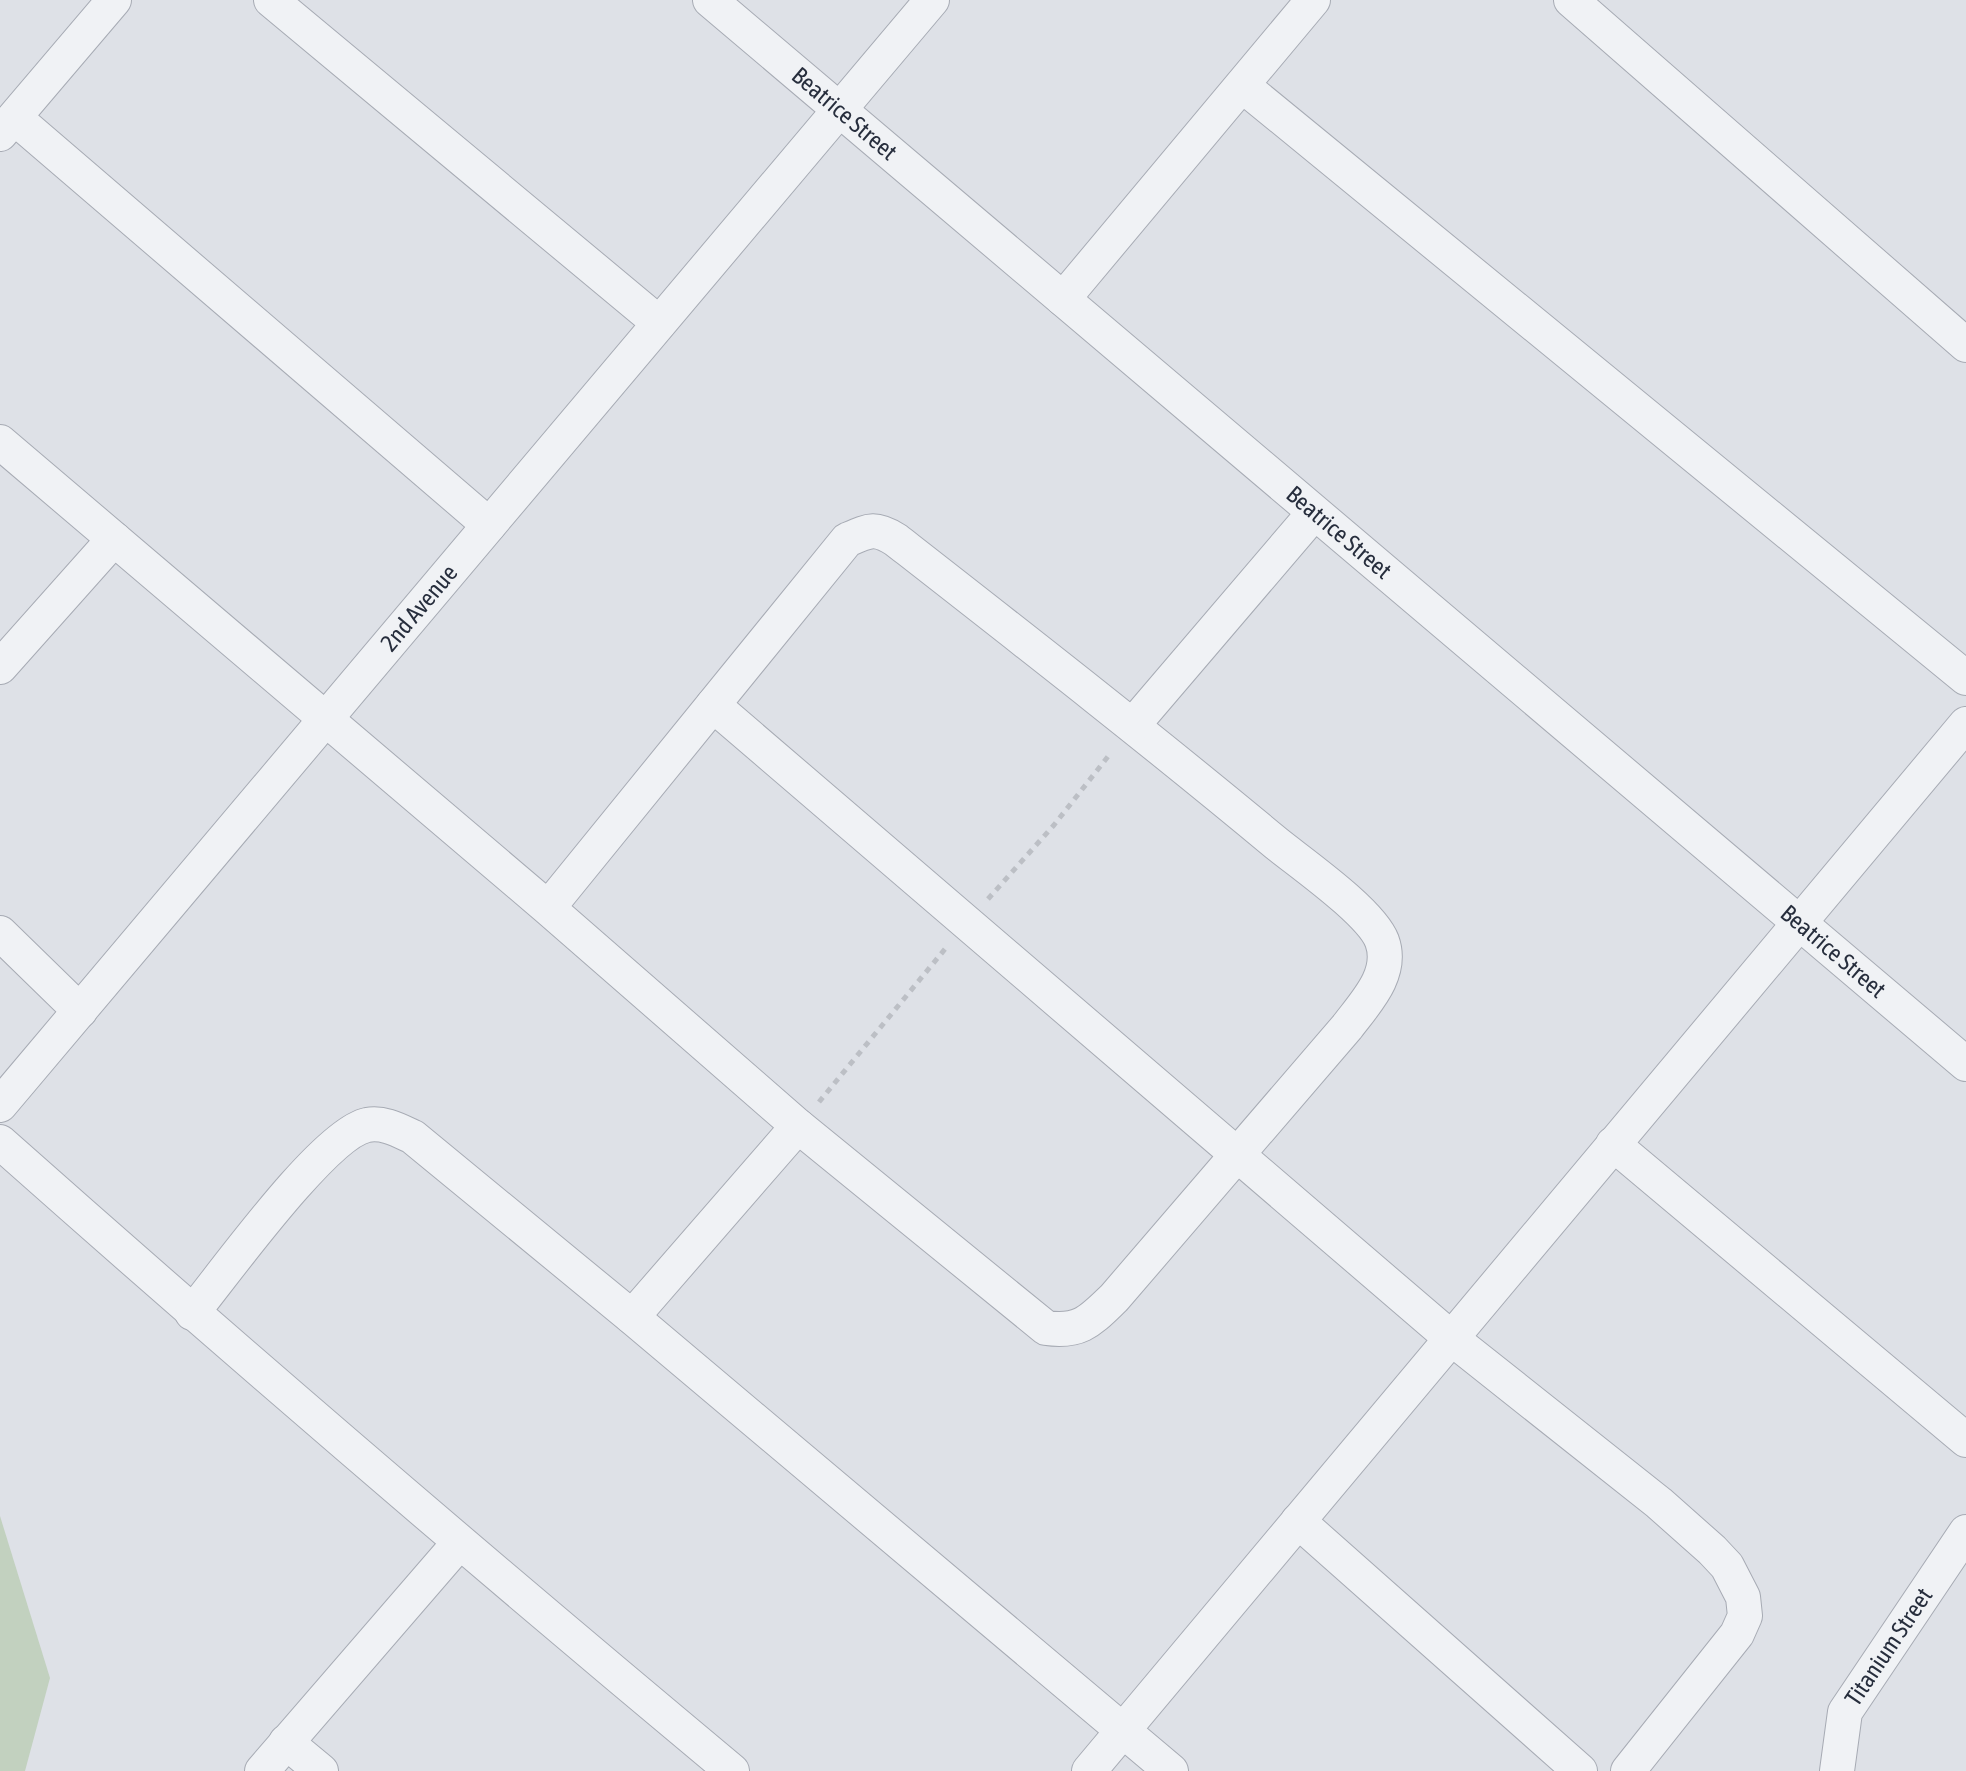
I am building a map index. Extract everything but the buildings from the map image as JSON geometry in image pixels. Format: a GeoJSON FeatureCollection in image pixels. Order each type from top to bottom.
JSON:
{"type":"FeatureCollection","features":[{"type":"Feature","properties":{"kind":"street"},"geometry":{"type":"LineString","coordinates":[[114,0],[7,126],[489,525]]}},
{"type":"Feature","properties":{"kind":"street"},"geometry":{"type":"LineString","coordinates":[[271,0],[659,323]]}},
{"type":"Feature","properties":{"kind":"street","name":"Beatrice Street"},"geometry":{"type":"LineString","coordinates":[[710,0],[1966,1064]]}},
{"type":"Feature","properties":{"kind":"street","name":"2nd Avenue"},"geometry":{"type":"LineString","coordinates":[[0,1105],[932,0]]}},
{"type":"Feature","properties":{"kind":"street"},"geometry":{"type":"LineString","coordinates":[[1063,299],[1313,0]]}},
{"type":"Feature","properties":{"kind":"street"},"geometry":{"type":"LineString","coordinates":[[1571,0],[1966,345]]}},
{"type":"Feature","properties":{"kind":"street"},"geometry":{"type":"LineString","coordinates":[[1243,86],[1966,678]]}},
{"type":"Feature","properties":{"kind":"street"},"geometry":{"type":"LineString","coordinates":[[0,442],[548,908],[798,1126],[1046,1328],[1076,1329],[1091,1320],[1114,1298],[1347,1027],[1376,989],[1386,961],[1376,930],[1354,908],[1133,725],[896,540],[879,530],[847,540],[548,908]]}},
{"type":"Feature","properties":{"kind":"street"},"geometry":{"type":"LineString","coordinates":[[1133,725],[1314,513]]}},
{"type":"Feature","properties":{"kind":"street"},"geometry":{"type":"LineString","coordinates":[[0,667],[114,539]]}},
{"type":"Feature","properties":{"kind":"street"},"geometry":{"type":"LineString","coordinates":[[713,705],[1451,1338],[1659,1503],[1727,1566],[1743,1597],[1745,1616],[1737,1634],[1628,1771]]}},
{"type":"Feature","properties":{"kind":"street"},"geometry":{"type":"LineString","coordinates":[[1089,1771],[1966,724]]}},
{"type":"Feature","properties":{"kind":"street"},"geometry":{"type":"LineString","coordinates":[[0,933],[80,1011]]}},
{"type":"Feature","properties":{"kind":"street"},"geometry":{"type":"LineString","coordinates":[[192,1313],[308,1170],[335,1143],[367,1125],[386,1125],[413,1137],[632,1317],[1171,1771]]}},
{"type":"Feature","properties":{"kind":"street"},"geometry":{"type":"LineString","coordinates":[[632,1317],[798,1126]]}},
{"type":"Feature","properties":{"kind":"street"},"geometry":{"type":"LineString","coordinates":[[0,1142],[192,1313],[459,1543],[732,1771]]}},
{"type":"Feature","properties":{"kind":"street"},"geometry":{"type":"LineString","coordinates":[[1613,1144],[1966,1440]]}},
{"type":"Feature","properties":{"kind":"street"},"geometry":{"type":"LineString","coordinates":[[1298,1521],[1580,1771]]}},
{"type":"Feature","properties":{"kind":"street","name":"Titanium Street"},"geometry":{"type":"LineString","coordinates":[[1837,1771],[1845,1712],[1966,1532]]}},
{"type":"Feature","properties":{"kind":"street"},"geometry":{"type":"LineString","coordinates":[[262,1771],[459,1543]]}},
{"type":"Feature","properties":{"kind":"street"},"geometry":{"type":"LineString","coordinates":[[286,1742],[321,1771]]}},
{"type":"Feature","properties":{"kind":"green space"},"geometry":{"type":"Polygon","coordinates":[[[0,1516],[50,1678],[25,1771],[0,1771],[0,1516]]]}}]}
